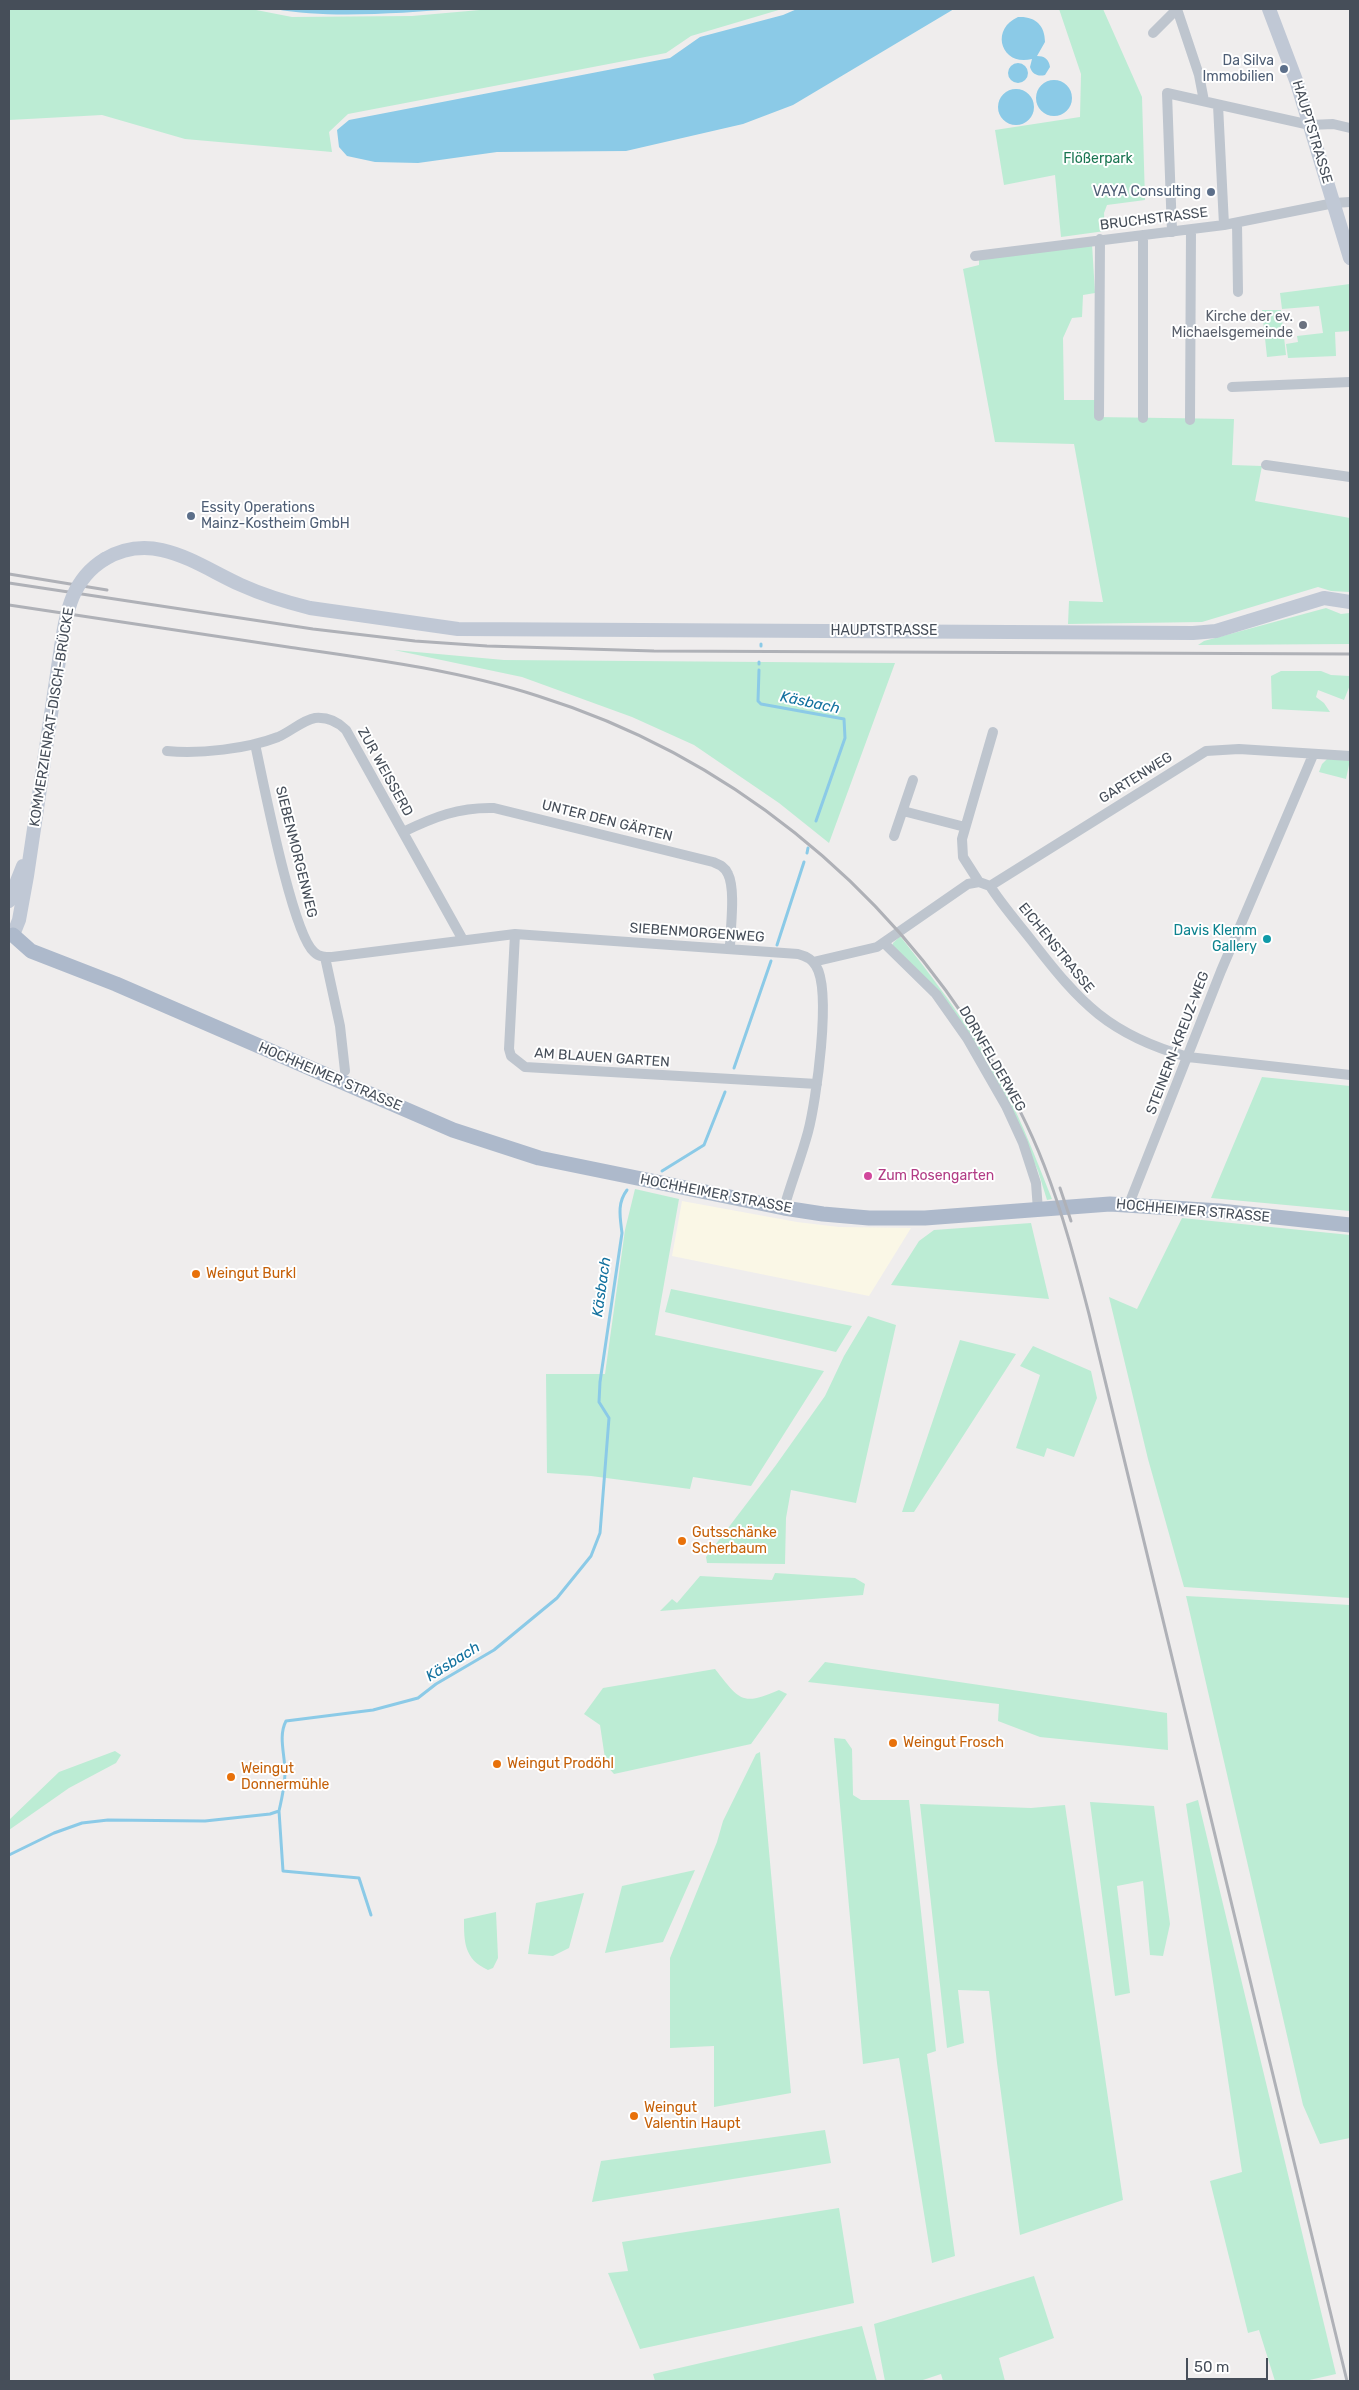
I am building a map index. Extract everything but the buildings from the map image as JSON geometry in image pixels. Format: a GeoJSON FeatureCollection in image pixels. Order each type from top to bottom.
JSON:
{"type":"FeatureCollection","features":[{"type":"Feature","properties":{"kind":"main road","name":"HOCHHEIMER STRASSE"},"geometry":{"type":"LineString","coordinates":[[11,935],[31,951],[116,984],[453,1130],[506,1149],[572,1166],[784,1208],[841,1216],[895,1218],[1129,1204],[1220,1211],[1350,1225]]}},
{"type":"Feature","properties":{"kind":"street"},"geometry":{"type":"LineString","coordinates":[[1153,33],[1177,9],[1199,75],[1204,101]]}},
{"type":"Feature","properties":{"kind":"street","name":"HAUPTSTRASSE"},"geometry":{"type":"LineString","coordinates":[[1269,9],[1297,83],[1350,258]]}},
{"type":"Feature","properties":{"kind":"street"},"geometry":{"type":"LineString","coordinates":[[1172,232],[1167,93],[1310,125],[1333,124],[1350,128]]}},
{"type":"Feature","properties":{"kind":"street"},"geometry":{"type":"LineString","coordinates":[[1218,105],[1224,225]]}},
{"type":"Feature","properties":{"kind":"street","name":"BRUCHSTRASSE"},"geometry":{"type":"LineString","coordinates":[[975,256],[1100,239],[1191,230],[1237,223],[1334,203],[1350,202]]}},
{"type":"Feature","properties":{"kind":"street"},"geometry":{"type":"LineString","coordinates":[[1237,223],[1238,292]]}},
{"type":"Feature","properties":{"kind":"street"},"geometry":{"type":"LineString","coordinates":[[1190,420],[1191,230]]}},
{"type":"Feature","properties":{"kind":"street"},"geometry":{"type":"LineString","coordinates":[[1143,235],[1143,418]]}},
{"type":"Feature","properties":{"kind":"street"},"geometry":{"type":"LineString","coordinates":[[1099,416],[1100,239]]}},
{"type":"Feature","properties":{"kind":"street"},"geometry":{"type":"LineString","coordinates":[[1232,387],[1350,382]]}},
{"type":"Feature","properties":{"kind":"street"},"geometry":{"type":"LineString","coordinates":[[1266,465],[1350,477]]}},
{"type":"Feature","properties":{"kind":"street","name":"KOMMERZIENRAT-DISCH-BRÜCKE"},"geometry":{"type":"LineString","coordinates":[[11,935],[19,920],[31,852],[68,606],[73,593],[89,571],[105,559],[124,550],[138,548],[165,549],[190,559],[244,587],[286,602],[310,608],[413,623]]}},
{"type":"Feature","properties":{"kind":"street","name":"HAUPTSTRASSE"},"geometry":{"type":"LineString","coordinates":[[413,623],[468,629],[1194,633],[1216,631],[1324,598],[1350,602]]}},
{"type":"Feature","properties":{"kind":"street","name":"ZUR WEISSERD"},"geometry":{"type":"LineString","coordinates":[[168,751],[210,750],[255,744],[294,730],[308,720],[325,718],[340,724],[346,730],[463,940]]}},
{"type":"Feature","properties":{"kind":"street"},"geometry":{"type":"LineString","coordinates":[[978,882],[962,857],[961,849],[965,827],[993,732]]}},
{"type":"Feature","properties":{"kind":"street","name":"SIEBENMORGENWEG"},"geometry":{"type":"LineString","coordinates":[[255,744],[288,889],[299,926],[310,948],[315,953],[325,957],[515,934],[798,954],[813,962]]}},
{"type":"Feature","properties":{"kind":"street","name":"GARTENWEG"},"geometry":{"type":"LineString","coordinates":[[990,886],[1206,751],[1239,749],[1350,756]]}},
{"type":"Feature","properties":{"kind":"street","name":"STEINERN-KREUZ-WEG"},"geometry":{"type":"LineString","coordinates":[[1129,1204],[1221,971],[1312,755]]}},
{"type":"Feature","properties":{"kind":"street"},"geometry":{"type":"LineString","coordinates":[[894,836],[913,780]]}},
{"type":"Feature","properties":{"kind":"street","name":"UNTER DEN GÄRTEN"},"geometry":{"type":"LineString","coordinates":[[403,832],[448,812],[463,809],[494,808],[713,862],[724,867],[729,875],[732,886],[730,949]]}},
{"type":"Feature","properties":{"kind":"street"},"geometry":{"type":"LineString","coordinates":[[903,811],[965,827]]}},
{"type":"Feature","properties":{"kind":"street","name":"KOMMERZIENRAT-DISCH-BRÜCKE"},"geometry":{"type":"LineString","coordinates":[[9,901],[31,852]]}},
{"type":"Feature","properties":{"kind":"street"},"geometry":{"type":"LineString","coordinates":[[784,1208],[808,1131],[817,1084],[822,1012],[820,976],[813,962],[867,951],[884,943],[968,884],[978,882],[990,886]]}},
{"type":"Feature","properties":{"kind":"street","name":"EICHENSTRASSE"},"geometry":{"type":"LineString","coordinates":[[990,886],[1058,975],[1090,1008],[1126,1034],[1154,1046],[1188,1057],[1350,1075]]}},
{"type":"Feature","properties":{"kind":"street","name":"AM BLAUEN GARTEN"},"geometry":{"type":"LineString","coordinates":[[515,934],[509,1049],[511,1056],[525,1067],[817,1084]]}},
{"type":"Feature","properties":{"kind":"street","name":"DORNFELDERWEG"},"geometry":{"type":"LineString","coordinates":[[884,943],[936,994],[967,1038],[1006,1106],[1023,1143],[1036,1183],[1038,1210]]}},
{"type":"Feature","properties":{"kind":"street"},"geometry":{"type":"LineString","coordinates":[[325,957],[340,1026],[345,1071]]}},
{"type":"Feature","properties":{"kind":"shaded area"},"geometry":{"type":"Polygon","coordinates":[[[682,1201],[797,1222],[839,1227],[911,1228],[869,1296],[672,1256],[682,1201]]]}},
{"type":"Feature","properties":{"kind":"green space"},"geometry":{"type":"Polygon","coordinates":[[[9,9],[251,9],[292,17],[412,16],[491,9],[782,9],[691,36],[666,53],[348,114],[329,132],[332,152],[185,139],[102,115],[9,120],[9,9]]]}},
{"type":"Feature","properties":{"kind":"green space","name":"Flößerpark"},"geometry":{"type":"Polygon","coordinates":[[[1059,9],[1103,9],[1142,97],[1145,200],[1107,205],[1104,213],[1105,231],[1061,237],[1055,175],[1004,185],[995,130],[1080,117],[1081,74],[1059,9]]]}},
{"type":"Feature","properties":{"kind":"green space"},"geometry":{"type":"Polygon","coordinates":[[[1092,244],[1095,293],[1083,295],[1082,317],[1072,318],[1063,338],[1064,400],[1096,400],[1096,417],[1234,419],[1232,465],[1262,466],[1255,501],[1350,518],[1350,592],[1331,591],[1318,587],[1202,622],[1068,624],[1069,601],[1103,602],[1074,444],[995,442],[963,269],[979,265],[979,258],[1092,244]]]}},
{"type":"Feature","properties":{"kind":"green space"},"geometry":{"type":"Polygon","coordinates":[[[1350,284],[1350,331],[1335,332],[1336,356],[1288,358],[1286,344],[1298,342],[1297,336],[1323,333],[1319,306],[1282,309],[1280,293],[1350,284]]]}},
{"type":"Feature","properties":{"kind":"green space"},"geometry":{"type":"Polygon","coordinates":[[[1262,310],[1281,310],[1286,355],[1267,357],[1262,310]]]}},
{"type":"Feature","properties":{"kind":"green space"},"geometry":{"type":"Polygon","coordinates":[[[1326,608],[1341,614],[1350,613],[1350,644],[1198,645],[1204,641],[1326,608]]]}},
{"type":"Feature","properties":{"kind":"green space"},"geometry":{"type":"Polygon","coordinates":[[[394,650],[504,660],[895,663],[829,843],[779,803],[694,745],[632,717],[522,677],[394,650]]]}},
{"type":"Feature","properties":{"kind":"green space"},"geometry":{"type":"Polygon","coordinates":[[[1281,671],[1321,671],[1331,675],[1350,676],[1350,685],[1344,700],[1318,690],[1316,697],[1324,703],[1330,712],[1272,709],[1271,676],[1281,671]]]}},
{"type":"Feature","properties":{"kind":"green space"},"geometry":{"type":"Polygon","coordinates":[[[1328,758],[1350,760],[1346,779],[1319,772],[1322,764],[1328,758]]]}},
{"type":"Feature","properties":{"kind":"green space"},"geometry":{"type":"Polygon","coordinates":[[[900,936],[947,997],[989,1062],[1019,1119],[1052,1199],[1047,1200],[1038,1171],[1011,1111],[976,1045],[892,947],[893,943],[900,936]]]}},
{"type":"Feature","properties":{"kind":"green space"},"geometry":{"type":"Polygon","coordinates":[[[1262,1077],[1350,1086],[1350,1211],[1211,1198],[1262,1077]]]}},
{"type":"Feature","properties":{"kind":"green space"},"geometry":{"type":"Polygon","coordinates":[[[635,1189],[679,1199],[655,1335],[824,1371],[751,1486],[693,1477],[690,1489],[591,1476],[547,1473],[546,1374],[605,1374],[625,1230],[635,1189]]]}},
{"type":"Feature","properties":{"kind":"green space"},"geometry":{"type":"Polygon","coordinates":[[[1182,1218],[1350,1235],[1350,1598],[1184,1587],[1148,1459],[1109,1297],[1137,1309],[1182,1218]]]}},
{"type":"Feature","properties":{"kind":"green space"},"geometry":{"type":"Polygon","coordinates":[[[1031,1223],[1049,1299],[891,1285],[919,1241],[934,1230],[1031,1223]]]}},
{"type":"Feature","properties":{"kind":"green space"},"geometry":{"type":"Polygon","coordinates":[[[671,1289],[852,1326],[836,1352],[665,1312],[671,1289]]]}},
{"type":"Feature","properties":{"kind":"green space"},"geometry":{"type":"Polygon","coordinates":[[[868,1316],[896,1325],[856,1503],[791,1490],[786,1518],[785,1564],[707,1563],[706,1557],[776,1465],[825,1396],[844,1356],[868,1316]]]}},
{"type":"Feature","properties":{"kind":"green space"},"geometry":{"type":"Polygon","coordinates":[[[960,1340],[1016,1354],[914,1512],[902,1512],[960,1340]]]}},
{"type":"Feature","properties":{"kind":"green space"},"geometry":{"type":"Polygon","coordinates":[[[1033,1346],[1091,1371],[1097,1398],[1074,1457],[1047,1448],[1044,1457],[1016,1448],[1040,1375],[1020,1366],[1033,1346]]]}},
{"type":"Feature","properties":{"kind":"green space"},"geometry":{"type":"Polygon","coordinates":[[[775,1573],[855,1578],[865,1584],[863,1595],[660,1611],[672,1599],[677,1603],[700,1576],[772,1580],[775,1573]]]}},
{"type":"Feature","properties":{"kind":"green space"},"geometry":{"type":"Polygon","coordinates":[[[1186,1596],[1350,1605],[1350,2138],[1320,2144],[1303,2105],[1186,1596]]]}},
{"type":"Feature","properties":{"kind":"green space"},"geometry":{"type":"Polygon","coordinates":[[[825,1662],[1167,1713],[1168,1750],[1040,1737],[998,1721],[999,1704],[808,1682],[825,1662]]]}},
{"type":"Feature","properties":{"kind":"green space"},"geometry":{"type":"Polygon","coordinates":[[[715,1669],[730,1687],[742,1697],[748,1699],[756,1698],[779,1690],[787,1694],[751,1744],[614,1774],[606,1765],[600,1725],[584,1714],[603,1688],[715,1669]]]}},
{"type":"Feature","properties":{"kind":"green space"},"geometry":{"type":"Polygon","coordinates":[[[834,1738],[845,1739],[852,1749],[853,1795],[861,1800],[909,1800],[936,2051],[927,2054],[955,2256],[932,2263],[899,2058],[863,2064],[834,1738]]]}},
{"type":"Feature","properties":{"kind":"green space"},"geometry":{"type":"Polygon","coordinates":[[[115,1751],[121,1755],[116,1763],[69,1788],[9,1830],[9,1820],[59,1772],[115,1751]]]}},
{"type":"Feature","properties":{"kind":"green space"},"geometry":{"type":"Polygon","coordinates":[[[760,1752],[791,2093],[714,2107],[714,2046],[670,2048],[670,1958],[717,1842],[723,1821],[756,1754],[760,1752]]]}},
{"type":"Feature","properties":{"kind":"green space"},"geometry":{"type":"Polygon","coordinates":[[[1198,1800],[1336,2374],[1305,2381],[1275,2381],[1259,2330],[1248,2333],[1210,2181],[1242,2172],[1186,1804],[1198,1800]]]}},
{"type":"Feature","properties":{"kind":"green space"},"geometry":{"type":"Polygon","coordinates":[[[1090,1802],[1154,1806],[1170,1924],[1163,1956],[1150,1955],[1143,1881],[1117,1886],[1130,1993],[1115,1996],[1090,1802]]]}},
{"type":"Feature","properties":{"kind":"green space"},"geometry":{"type":"Polygon","coordinates":[[[920,1804],[1031,1808],[1065,1805],[1123,2200],[1020,2235],[989,1991],[958,1990],[964,2043],[947,2048],[920,1804]]]}},
{"type":"Feature","properties":{"kind":"green space"},"geometry":{"type":"Polygon","coordinates":[[[695,1870],[663,1942],[605,1953],[622,1886],[695,1870]]]}},
{"type":"Feature","properties":{"kind":"green space"},"geometry":{"type":"Polygon","coordinates":[[[584,1893],[569,1948],[553,1956],[528,1954],[536,1903],[584,1893]]]}},
{"type":"Feature","properties":{"kind":"green space"},"geometry":{"type":"Polygon","coordinates":[[[496,1912],[498,1958],[493,1968],[488,1970],[474,1961],[467,1949],[464,1935],[464,1919],[496,1912]]]}},
{"type":"Feature","properties":{"kind":"green space"},"geometry":{"type":"Polygon","coordinates":[[[825,2130],[831,2163],[592,2202],[601,2161],[825,2130]]]}},
{"type":"Feature","properties":{"kind":"green space"},"geometry":{"type":"Polygon","coordinates":[[[839,2208],[854,2303],[640,2349],[608,2273],[628,2271],[622,2242],[839,2208]]]}},
{"type":"Feature","properties":{"kind":"green space"},"geometry":{"type":"Polygon","coordinates":[[[1034,2276],[1054,2338],[999,2358],[1005,2381],[943,2381],[941,2374],[920,2381],[885,2381],[874,2324],[1034,2276]]]}},
{"type":"Feature","properties":{"kind":"green space"},"geometry":{"type":"Polygon","coordinates":[[[862,2326],[877,2381],[655,2381],[653,2374],[862,2326]]]}},
{"type":"Feature","properties":{"kind":"water"},"geometry":{"type":"Polygon","coordinates":[[[275,9],[455,9],[388,13],[318,14],[275,9]]]}},
{"type":"Feature","properties":{"kind":"water"},"geometry":{"type":"Polygon","coordinates":[[[797,9],[954,9],[793,105],[743,124],[626,151],[497,152],[418,163],[375,162],[347,156],[339,147],[337,130],[349,120],[670,58],[700,37],[783,15],[797,9]]]}},
{"type":"Feature","properties":{"kind":"water"},"geometry":{"type":"Polygon","coordinates":[[[1018,17],[1029,18],[1041,26],[1045,42],[1037,56],[1044,57],[1049,62],[1050,67],[1045,75],[1038,75],[1032,71],[1030,67],[1032,59],[1022,60],[1013,58],[1003,46],[1004,30],[1009,23],[1018,17]]]}},
{"type":"Feature","properties":{"kind":"water"},"geometry":{"type":"Polygon","coordinates":[[[1018,63],[1025,66],[1028,73],[1025,80],[1018,83],[1011,80],[1008,73],[1011,66],[1018,63]]]}},
{"type":"Feature","properties":{"kind":"water"},"geometry":{"type":"Polygon","coordinates":[[[1054,80],[1067,85],[1072,98],[1067,111],[1054,116],[1041,111],[1036,98],[1041,85],[1054,80]]]}},
{"type":"Feature","properties":{"kind":"water"},"geometry":{"type":"Polygon","coordinates":[[[1016,89],[1029,94],[1034,107],[1029,120],[1016,125],[1003,120],[998,107],[1003,94],[1016,89]]]}},
{"type":"Feature","properties":{"kind":"waterway","name":"Käsbach"},"geometry":{"type":"LineString","coordinates":[[759,670],[758,701],[761,704],[844,719],[845,738],[816,821]]}},
{"type":"Feature","properties":{"kind":"waterway","name":"Käsbach"},"geometry":{"type":"LineString","coordinates":[[807,853],[808,848]]}},
{"type":"Feature","properties":{"kind":"waterway","name":"Käsbach"},"geometry":{"type":"LineString","coordinates":[[777,945],[804,862]]}},
{"type":"Feature","properties":{"kind":"waterway","name":"Käsbach"},"geometry":{"type":"LineString","coordinates":[[734,1068],[771,961]]}},
{"type":"Feature","properties":{"kind":"waterway","name":"Käsbach"},"geometry":{"type":"LineString","coordinates":[[662,1171],[704,1145],[725,1092]]}},
{"type":"Feature","properties":{"kind":"waterway","name":"Käsbach"},"geometry":{"type":"LineString","coordinates":[[9,1855],[54,1833],[82,1823],[108,1820],[205,1821],[270,1814],[279,1811],[285,1777],[282,1733],[286,1721],[373,1710],[418,1698],[436,1684],[494,1650],[557,1598],[591,1556],[600,1533],[609,1418],[599,1402],[600,1382],[622,1233],[620,1205],[627,1190]]}},
{"type":"Feature","properties":{"kind":"waterway"},"geometry":{"type":"LineString","coordinates":[[279,1811],[283,1871],[359,1878],[371,1915]]}},
{"type":"Feature","properties":{"kind":"railway"},"geometry":{"type":"LineString","coordinates":[[9,574],[107,590]]}},
{"type":"Feature","properties":{"kind":"railway"},"geometry":{"type":"LineString","coordinates":[[9,583],[313,629],[415,641],[487,646],[654,651],[1350,654]]}},
{"type":"Feature","properties":{"kind":"railway"},"geometry":{"type":"LineString","coordinates":[[9,605],[445,672],[538,696],[607,721],[673,753],[736,790],[795,833],[850,881],[900,933],[946,991],[987,1052],[1011,1093],[1038,1150],[1069,1239],[1089,1314],[1347,2381]]}},
{"type":"Feature","properties":{"kind":"railway"},"geometry":{"type":"LineString","coordinates":[[1060,1188],[1071,1221]]}},
{"type":"Feature","properties":{"kind":"place","name":"Da Silva Immobilien"},"geometry":{"type":"Point","coordinates":[1284,69]}},
{"type":"Feature","properties":{"kind":"place","name":"VAYA Consulting"},"geometry":{"type":"Point","coordinates":[1211,192]}},
{"type":"Feature","properties":{"kind":"place","name":"Kirche der ev. Michaelsgemeinde"},"geometry":{"type":"Point","coordinates":[1303,325]}},
{"type":"Feature","properties":{"kind":"place","name":"Essity Operations Mainz-Kostheim GmbH"},"geometry":{"type":"Point","coordinates":[191,516]}},
{"type":"Feature","properties":{"kind":"place","name":"Davis Klemm Gallery"},"geometry":{"type":"Point","coordinates":[1267,939]}},
{"type":"Feature","properties":{"kind":"place","name":"Zum Rosengarten"},"geometry":{"type":"Point","coordinates":[868,1176]}},
{"type":"Feature","properties":{"kind":"place","name":"Weingut Burkl"},"geometry":{"type":"Point","coordinates":[196,1274]}},
{"type":"Feature","properties":{"kind":"place","name":"Gutsschänke Scherbaum"},"geometry":{"type":"Point","coordinates":[682,1541]}},
{"type":"Feature","properties":{"kind":"place","name":"Weingut Frosch"},"geometry":{"type":"Point","coordinates":[893,1743]}},
{"type":"Feature","properties":{"kind":"place","name":"Weingut Prodöhl"},"geometry":{"type":"Point","coordinates":[497,1764]}},
{"type":"Feature","properties":{"kind":"place","name":"Weingut Donnermühle"},"geometry":{"type":"Point","coordinates":[231,1777]}},
{"type":"Feature","properties":{"kind":"place","name":"Weingut Valentin Haupt"},"geometry":{"type":"Point","coordinates":[634,2116]}}]}
